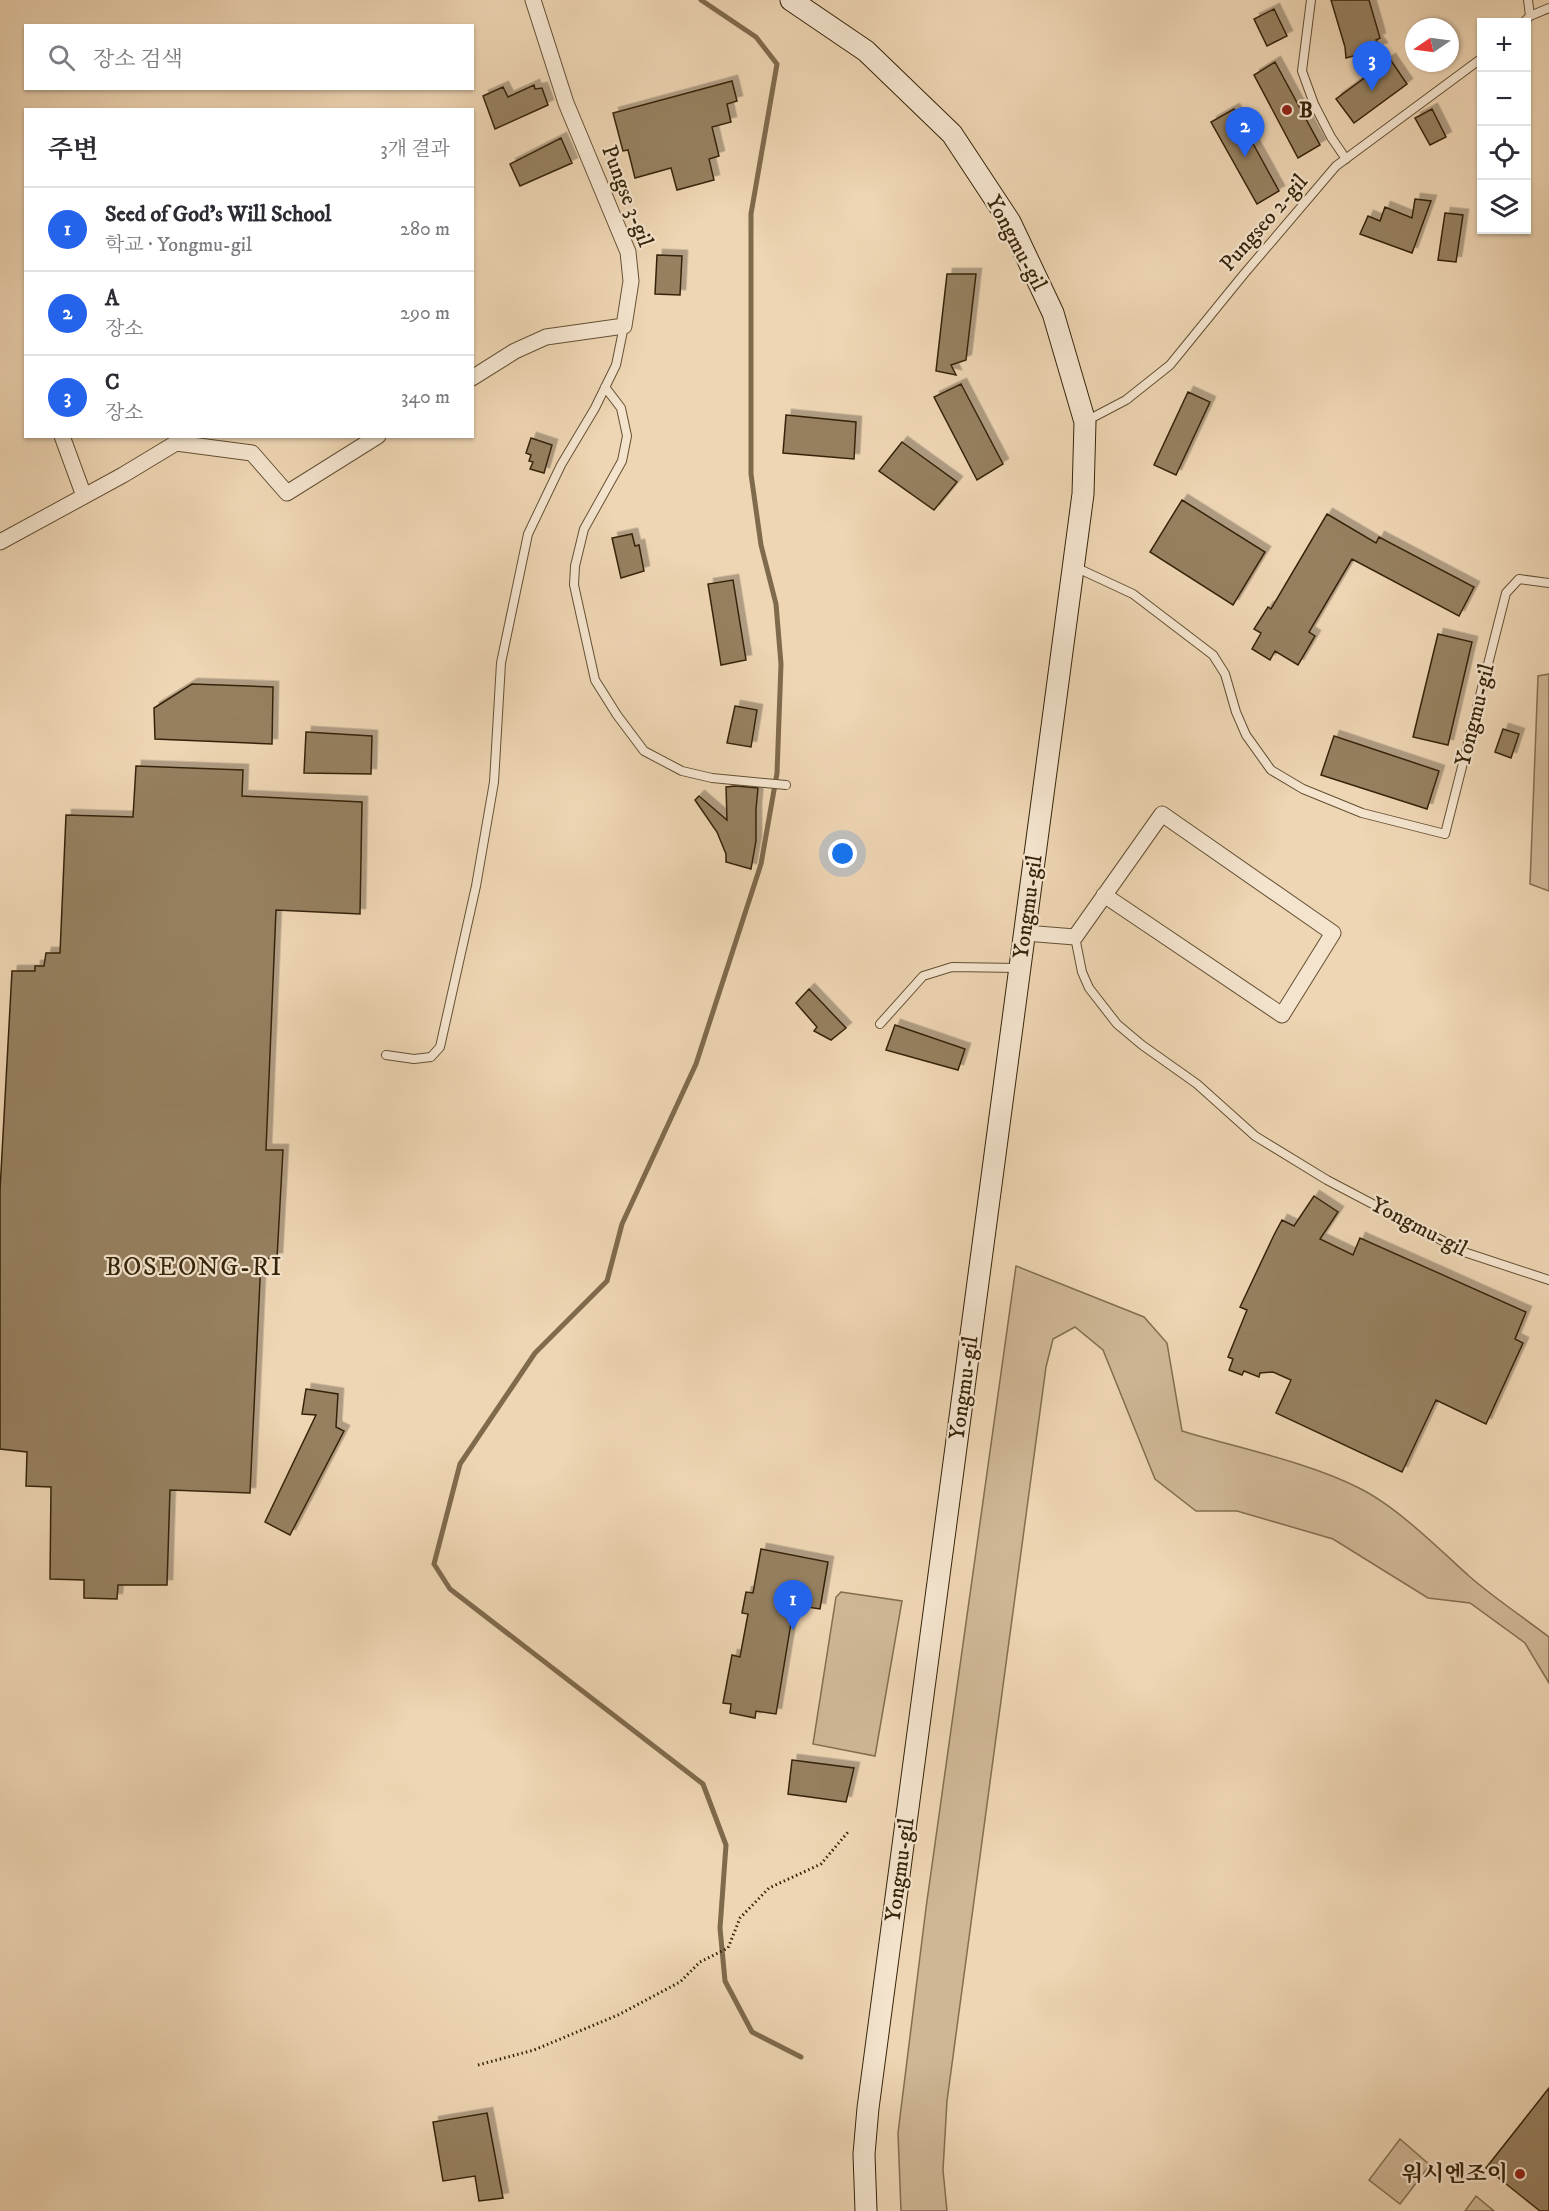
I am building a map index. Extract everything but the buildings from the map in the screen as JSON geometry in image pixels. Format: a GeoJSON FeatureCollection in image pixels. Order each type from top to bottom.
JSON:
{"type":"FeatureCollection","features":[{"type":"Feature","properties":{"kind":"street","name":"Pungse 3-gil"},"geometry":{"type":"LineString","coordinates":[[533,0],[566,103],[628,252],[631,281],[624,326]]}},
{"type":"Feature","properties":{"kind":"street","name":"Yongmu-gil"},"geometry":{"type":"LineString","coordinates":[[791,0],[866,51],[952,134],[1010,222],[1053,313],[1085,422],[1083,494],[868,2108],[864,2154],[866,2211]]}},
{"type":"Feature","properties":{"kind":"street"},"geometry":{"type":"LineString","coordinates":[[474,377],[515,351],[546,337],[624,326]]}},
{"type":"Feature","properties":{"kind":"street"},"geometry":{"type":"LineString","coordinates":[[63,438],[84,496]]}},
{"type":"Feature","properties":{"kind":"street"},"geometry":{"type":"LineString","coordinates":[[0,542],[176,443],[252,453],[287,493],[375,438]]}},
{"type":"Feature","properties":{"kind":"street"},"geometry":{"type":"LineString","coordinates":[[1025,933],[1075,937],[1104,895],[1162,814],[1333,933],[1282,1015],[1104,895]]}},
{"type":"Feature","properties":{"kind":"lane"},"geometry":{"type":"LineString","coordinates":[[1311,0],[1302,71],[1314,104],[1331,137],[1346,159]]}},
{"type":"Feature","properties":{"kind":"lane"},"geometry":{"type":"LineString","coordinates":[[1527,18],[1528,0]]}},
{"type":"Feature","properties":{"kind":"lane"},"geometry":{"type":"LineString","coordinates":[[1531,18],[1549,8]]}},
{"type":"Feature","properties":{"kind":"lane","name":"Pungseo 2-gil"},"geometry":{"type":"LineString","coordinates":[[1085,422],[1126,400],[1170,365],[1251,265],[1336,166],[1477,62]]}},
{"type":"Feature","properties":{"kind":"lane"},"geometry":{"type":"LineString","coordinates":[[386,1055],[414,1059],[431,1057],[440,1047],[476,886],[494,782],[501,663],[528,534],[561,465],[616,365],[624,326]]}},
{"type":"Feature","properties":{"kind":"lane"},"geometry":{"type":"LineString","coordinates":[[605,387],[621,408],[627,436],[622,461],[584,529],[575,566],[574,585],[595,680],[644,751],[682,771],[712,778],[783,785]]}},
{"type":"Feature","properties":{"kind":"lane","name":"Yongmu-gil"},"geometry":{"type":"LineString","coordinates":[[1073,566],[1132,594],[1213,655],[1225,674],[1236,712],[1246,735],[1271,770],[1303,789],[1362,813],[1445,834],[1506,593],[1519,579],[1549,583]]}},
{"type":"Feature","properties":{"kind":"lane","name":"Yongmu-gil"},"geometry":{"type":"LineString","coordinates":[[1075,937],[1082,972],[1089,988],[1117,1024],[1197,1084],[1255,1136],[1328,1180],[1464,1251],[1549,1280]]}},
{"type":"Feature","properties":{"kind":"lane"},"geometry":{"type":"LineString","coordinates":[[880,1024],[923,976],[952,967],[1020,968]]}},
{"type":"Feature","properties":{"kind":"path"},"geometry":{"type":"LineString","coordinates":[[478,2065],[534,2050],[618,2015],[680,1982],[700,1962],[728,1948],[740,1918],[769,1888],[821,1864],[848,1832]]}},
{"type":"Feature","properties":{"kind":"shaded area"},"geometry":{"type":"Polygon","coordinates":[[[1549,674],[1549,891],[1530,884],[1538,676],[1549,674]]]}},
{"type":"Feature","properties":{"kind":"shaded area"},"geometry":{"type":"Polygon","coordinates":[[[1016,1266],[1144,1317],[1167,1343],[1182,1431],[1295,1463],[1339,1479],[1373,1496],[1402,1516],[1498,1600],[1549,1637],[1549,1683],[1525,1643],[1470,1603],[1428,1598],[1333,1539],[1237,1511],[1196,1511],[1155,1479],[1103,1350],[1075,1327],[1053,1339],[1046,1367],[947,2101],[943,2170],[947,2211],[901,2211],[898,2133],[926,1908],[1016,1266]]]}},
{"type":"Feature","properties":{"kind":"shaded area"},"geometry":{"type":"Polygon","coordinates":[[[841,1592],[902,1601],[875,1756],[813,1744],[836,1597],[841,1592]]]}},
{"type":"Feature","properties":{"kind":"shaded area"},"geometry":{"type":"Polygon","coordinates":[[[1400,2139],[1430,2165],[1400,2204],[1369,2180],[1400,2139]]]}},
{"type":"Feature","properties":{"kind":"shaded area"},"geometry":{"type":"Polygon","coordinates":[[[1476,2196],[1494,2211],[1465,2211],[1476,2196]]]}},
{"type":"Feature","properties":{"kind":"waterway"},"geometry":{"type":"LineString","coordinates":[[701,0],[756,37],[777,64],[751,214],[751,474],[761,545],[776,604],[781,664],[777,773],[761,864],[696,1064],[622,1224],[607,1281],[535,1353],[460,1464],[434,1564],[450,1589],[703,1784],[726,1845],[720,1928],[725,1981],[752,2032],[801,2057]]}},
{"type":"Feature","properties":{"kind":"place","name":"C"},"geometry":{"type":"Point","coordinates":[1372,91]}},
{"type":"Feature","properties":{"kind":"place","name":"B"},"geometry":{"type":"Point","coordinates":[1287,110]}},
{"type":"Feature","properties":{"kind":"place","name":"A"},"geometry":{"type":"Point","coordinates":[1245,157]}},
{"type":"Feature","properties":{"kind":"place","name":"Seed of God's Will School"},"geometry":{"type":"Point","coordinates":[793,1630]}},
{"type":"Feature","properties":{"kind":"place","name":"워시엔조이"},"geometry":{"type":"Point","coordinates":[1520,2174]}},
{"type":"Feature","properties":{"kind":"district","name":"BOSEONG-RI"},"geometry":{"type":"Point","coordinates":[194,1267]}}]}
